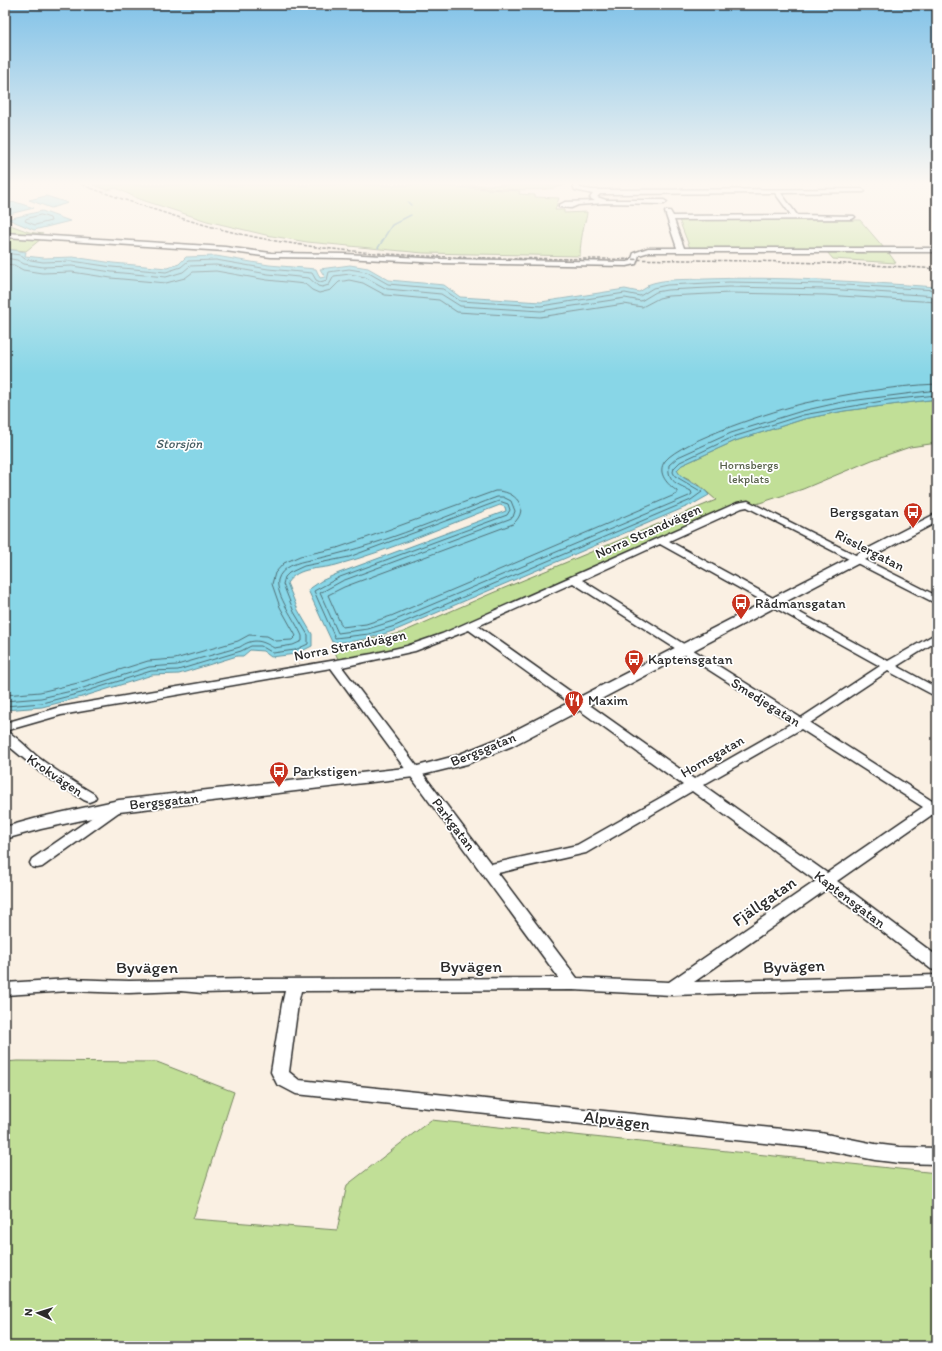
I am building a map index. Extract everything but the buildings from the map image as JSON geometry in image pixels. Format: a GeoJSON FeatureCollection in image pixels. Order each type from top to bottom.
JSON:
{"type":"FeatureCollection","features":[{"type":"Feature","properties":{"kind":"street"},"geometry":{"type":"LineString","coordinates":[[210,248],[291,256],[344,256],[442,261],[627,264],[634,262],[636,254],[648,250],[937,250]]}},
{"type":"Feature","properties":{"kind":"street","name":"Norra Strandvägen"},"geometry":{"type":"LineString","coordinates":[[5,727],[60,711],[372,658],[410,649],[446,636],[575,580],[740,505],[748,504]]}},
{"type":"Feature","properties":{"kind":"street","name":"Risslergatan"},"geometry":{"type":"LineString","coordinates":[[748,504],[937,600]]}},
{"type":"Feature","properties":{"kind":"street","name":"Bergsgatan"},"geometry":{"type":"LineString","coordinates":[[5,833],[41,823],[119,806],[414,772],[429,769],[494,748],[775,603],[937,517]]}},
{"type":"Feature","properties":{"kind":"street"},"geometry":{"type":"LineString","coordinates":[[662,541],[937,693]]}},
{"type":"Feature","properties":{"kind":"street","name":"Smedjegatan"},"geometry":{"type":"LineString","coordinates":[[575,580],[800,724],[935,807]]}},
{"type":"Feature","properties":{"kind":"street","name":"Kaptensgatan"},"geometry":{"type":"LineString","coordinates":[[469,625],[827,881],[937,965]]}},
{"type":"Feature","properties":{"kind":"street","name":"Hornsgatan"},"geometry":{"type":"LineString","coordinates":[[488,870],[581,849],[800,724],[888,666],[937,636]]}},
{"type":"Feature","properties":{"kind":"street","name":"Parkgatan"},"geometry":{"type":"LineString","coordinates":[[334,664],[573,984]]}},
{"type":"Feature","properties":{"kind":"street","name":"Krokvägen"},"geometry":{"type":"LineString","coordinates":[[5,735],[19,750],[50,774],[88,797]]}},
{"type":"Feature","properties":{"kind":"street"},"geometry":{"type":"LineString","coordinates":[[37,863],[119,806]]}},
{"type":"Feature","properties":{"kind":"street","name":"Fjällgatan"},"geometry":{"type":"LineString","coordinates":[[672,989],[935,807]]}},
{"type":"Feature","properties":{"kind":"street","name":"Byvägen"},"geometry":{"type":"LineString","coordinates":[[5,989],[70,985],[129,987],[181,985],[202,987],[295,985],[573,984],[672,989],[937,981]]}},
{"type":"Feature","properties":{"kind":"street","name":"Alpvägen"},"geometry":{"type":"LineString","coordinates":[[295,985],[290,1004],[280,1072],[284,1079],[296,1087],[821,1141],[881,1153],[937,1156]]}},
{"type":"Feature","properties":{"kind":"green space"},"geometry":{"type":"Polygon","coordinates":[[[5,248],[30,248],[26,251],[5,248]]]}},
{"type":"Feature","properties":{"kind":"green space"},"geometry":{"type":"Polygon","coordinates":[[[371,248],[580,248],[580,256],[423,253],[371,248]]]}},
{"type":"Feature","properties":{"kind":"green space"},"geometry":{"type":"Polygon","coordinates":[[[827,252],[888,252],[896,263],[833,259],[827,252]]]}},
{"type":"Feature","properties":{"kind":"green space","name":"Hornsbergs lekplats"},"geometry":{"type":"Polygon","coordinates":[[[937,399],[937,443],[910,447],[872,460],[803,489],[744,508],[740,505],[510,607],[396,652],[334,664],[338,659],[333,647],[401,633],[490,594],[716,500],[699,485],[679,475],[676,470],[682,465],[735,441],[804,419],[844,411],[937,399]]]}},
{"type":"Feature","properties":{"kind":"green space"},"geometry":{"type":"Polygon","coordinates":[[[5,1062],[157,1062],[234,1092],[193,1219],[337,1230],[347,1185],[431,1120],[937,1173],[937,1346],[5,1346],[5,1062]]]}},
{"type":"Feature","properties":{"kind":"water","name":"Storsjön"},"geometry":{"type":"Polygon","coordinates":[[[5,249],[26,252],[25,256],[44,258],[73,257],[113,263],[167,268],[179,264],[186,257],[216,256],[269,265],[316,269],[320,278],[325,277],[320,269],[350,265],[368,268],[389,280],[444,285],[460,297],[541,302],[625,289],[639,292],[649,286],[647,285],[661,281],[676,280],[763,278],[850,281],[937,287],[937,399],[844,411],[804,419],[735,441],[682,465],[677,470],[679,474],[706,491],[709,495],[693,504],[396,630],[348,642],[332,642],[308,590],[321,581],[339,573],[506,511],[505,507],[500,505],[398,545],[357,559],[329,567],[303,571],[297,574],[287,583],[298,610],[312,634],[312,646],[296,654],[271,657],[263,651],[250,650],[243,656],[237,656],[179,674],[152,675],[82,697],[42,707],[5,710],[5,249]]]}},
{"type":"Feature","properties":{"kind":"railway"},"geometry":{"type":"LineString","coordinates":[[321,248],[399,255],[477,258],[723,260],[937,269]]}},
{"type":"Feature","properties":{"kind":"place","name":"Bergsgatan"},"geometry":{"type":"Point","coordinates":[913,529]}},
{"type":"Feature","properties":{"kind":"place","name":"Rådmansgatan"},"geometry":{"type":"Point","coordinates":[741,620]}},
{"type":"Feature","properties":{"kind":"place","name":"Kaptensgatan"},"geometry":{"type":"Point","coordinates":[634,676]}},
{"type":"Feature","properties":{"kind":"place","name":"Maxim"},"geometry":{"type":"Point","coordinates":[574,717]}},
{"type":"Feature","properties":{"kind":"place","name":"Parkstigen"},"geometry":{"type":"Point","coordinates":[279,788]}}]}
